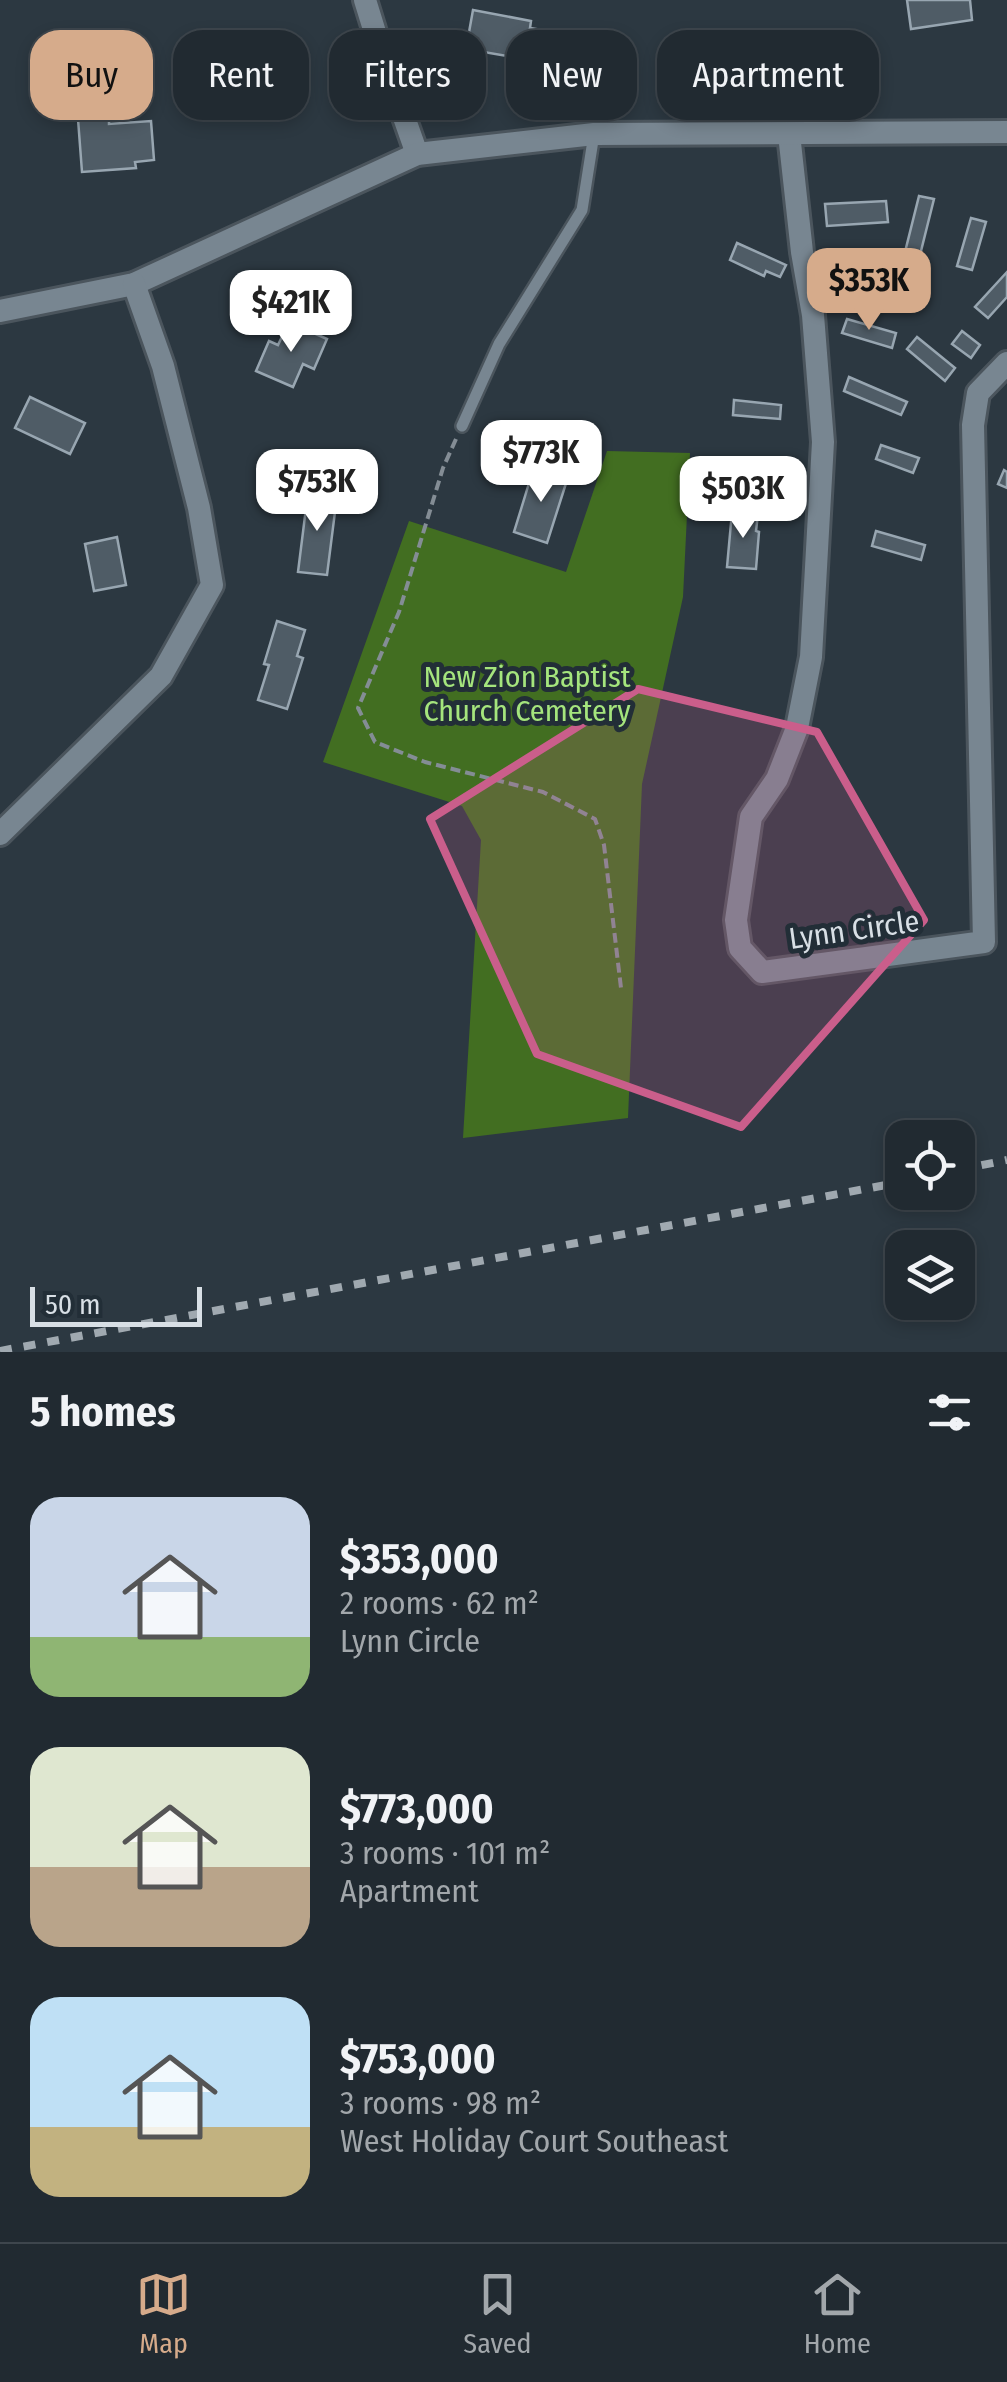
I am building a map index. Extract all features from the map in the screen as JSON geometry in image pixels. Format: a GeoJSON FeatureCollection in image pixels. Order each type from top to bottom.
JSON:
{"type":"FeatureCollection","features":[{"type":"Feature","properties":{"kind":"street"},"geometry":{"type":"LineString","coordinates":[[366,0],[417,154]]}},
{"type":"Feature","properties":{"kind":"street"},"geometry":{"type":"LineString","coordinates":[[0,311],[134,284],[417,154],[594,134],[1007,132]]}},
{"type":"Feature","properties":{"kind":"street","name":"Lynn Circle"},"geometry":{"type":"LineString","coordinates":[[789,134],[802,252],[814,315],[822,442],[811,657],[796,728],[777,779],[751,817],[736,920],[740,948],[762,972],[984,942],[972,425],[978,393],[1007,363]]}},
{"type":"Feature","properties":{"kind":"street"},"geometry":{"type":"LineString","coordinates":[[0,834],[161,676],[212,585],[199,508],[163,366],[134,284]]}},
{"type":"Feature","properties":{"kind":"lane"},"geometry":{"type":"LineString","coordinates":[[462,426],[499,344],[582,210],[594,134]]}},
{"type":"Feature","properties":{"kind":"path"},"geometry":{"type":"LineString","coordinates":[[462,426],[443,468],[399,612],[358,708],[375,742],[425,762],[543,792],[595,819],[604,846],[621,988]]}},
{"type":"Feature","properties":{"kind":"highlighted area"},"geometry":{"type":"Polygon","coordinates":[[[638,689],[817,732],[924,920],[741,1127],[537,1054],[430,819],[638,689]]]}},
{"type":"Feature","properties":{"kind":"green space","name":"New Zion Baptist Church Cemetery"},"geometry":{"type":"Polygon","coordinates":[[[607,451],[690,453],[683,597],[642,784],[628,1118],[463,1138],[481,840],[462,806],[323,762],[409,521],[566,572],[607,451]]]}},
{"type":"Feature","properties":{"kind":"building"},"geometry":{"type":"Polygon","coordinates":[[[907,0],[970,0],[972,20],[911,29],[907,0]]]}},
{"type":"Feature","properties":{"kind":"building"},"geometry":{"type":"Polygon","coordinates":[[[473,10],[531,21],[530,28],[542,30],[506,30],[506,56],[486,52],[486,30],[469,30],[473,10]]]}},
{"type":"Feature","properties":{"kind":"building"},"geometry":{"type":"Polygon","coordinates":[[[78,120],[109,120],[109,124],[151,121],[154,160],[135,162],[136,168],[82,172],[78,120]]]}},
{"type":"Feature","properties":{"kind":"building"},"geometry":{"type":"Polygon","coordinates":[[[919,196],[934,199],[917,267],[902,264],[919,196]]]}},
{"type":"Feature","properties":{"kind":"building"},"geometry":{"type":"Polygon","coordinates":[[[886,201],[888,222],[827,226],[825,204],[886,201]]]}},
{"type":"Feature","properties":{"kind":"building"},"geometry":{"type":"Polygon","coordinates":[[[971,218],[986,222],[972,270],[957,266],[971,218]]]}},
{"type":"Feature","properties":{"kind":"building"},"geometry":{"type":"Polygon","coordinates":[[[737,243],[786,265],[780,277],[766,271],[764,276],[730,260],[737,243]]]}},
{"type":"Feature","properties":{"kind":"building"},"geometry":{"type":"Polygon","coordinates":[[[1007,272],[1007,297],[988,318],[975,307],[1007,272]]]}},
{"type":"Feature","properties":{"kind":"building"},"geometry":{"type":"Polygon","coordinates":[[[845,275],[896,281],[895,296],[843,289],[845,275]]]}},
{"type":"Feature","properties":{"kind":"building"},"geometry":{"type":"Polygon","coordinates":[[[847,319],[896,333],[892,348],[842,333],[847,319]]]}},
{"type":"Feature","properties":{"kind":"building"},"geometry":{"type":"Polygon","coordinates":[[[289,322],[327,339],[314,369],[303,364],[293,387],[256,371],[269,341],[278,345],[289,322]]]}},
{"type":"Feature","properties":{"kind":"building"},"geometry":{"type":"Polygon","coordinates":[[[962,331],[980,345],[971,358],[952,344],[962,331]]]}},
{"type":"Feature","properties":{"kind":"building"},"geometry":{"type":"Polygon","coordinates":[[[917,337],[955,368],[945,381],[907,349],[917,337]]]}},
{"type":"Feature","properties":{"kind":"building"},"geometry":{"type":"Polygon","coordinates":[[[849,377],[907,402],[901,415],[844,391],[849,377]]]}},
{"type":"Feature","properties":{"kind":"building"},"geometry":{"type":"Polygon","coordinates":[[[30,397],[85,423],[70,454],[15,428],[30,397]]]}},
{"type":"Feature","properties":{"kind":"building"},"geometry":{"type":"Polygon","coordinates":[[[734,400],[781,405],[780,419],[733,415],[734,400]]]}},
{"type":"Feature","properties":{"kind":"building"},"geometry":{"type":"Polygon","coordinates":[[[881,445],[919,458],[913,473],[876,459],[881,445]]]}},
{"type":"Feature","properties":{"kind":"building"},"geometry":{"type":"Polygon","coordinates":[[[534,467],[568,477],[547,543],[514,532],[534,467]]]}},
{"type":"Feature","properties":{"kind":"building"},"geometry":{"type":"Polygon","coordinates":[[[1004,470],[1007,472],[1007,488],[998,484],[1004,470]]]}},
{"type":"Feature","properties":{"kind":"building"},"geometry":{"type":"Polygon","coordinates":[[[308,492],[337,496],[327,575],[298,572],[308,492]]]}},
{"type":"Feature","properties":{"kind":"building"},"geometry":{"type":"Polygon","coordinates":[[[732,512],[758,514],[756,569],[727,567],[732,512]]]}},
{"type":"Feature","properties":{"kind":"building"},"geometry":{"type":"Polygon","coordinates":[[[876,531],[925,545],[921,560],[872,546],[876,531]]]}},
{"type":"Feature","properties":{"kind":"building"},"geometry":{"type":"Polygon","coordinates":[[[117,537],[126,585],[94,591],[85,544],[117,537]]]}},
{"type":"Feature","properties":{"kind":"building"},"geometry":{"type":"Polygon","coordinates":[[[277,621],[305,630],[297,656],[303,658],[287,709],[258,700],[277,621]]]}},
{"type":"Feature","properties":{"kind":"railway"},"geometry":{"type":"LineString","coordinates":[[975,1167],[1007,1160]]}},
{"type":"Feature","properties":{"kind":"railway"},"geometry":{"type":"LineString","coordinates":[[0,1351],[885,1185]]}}]}
